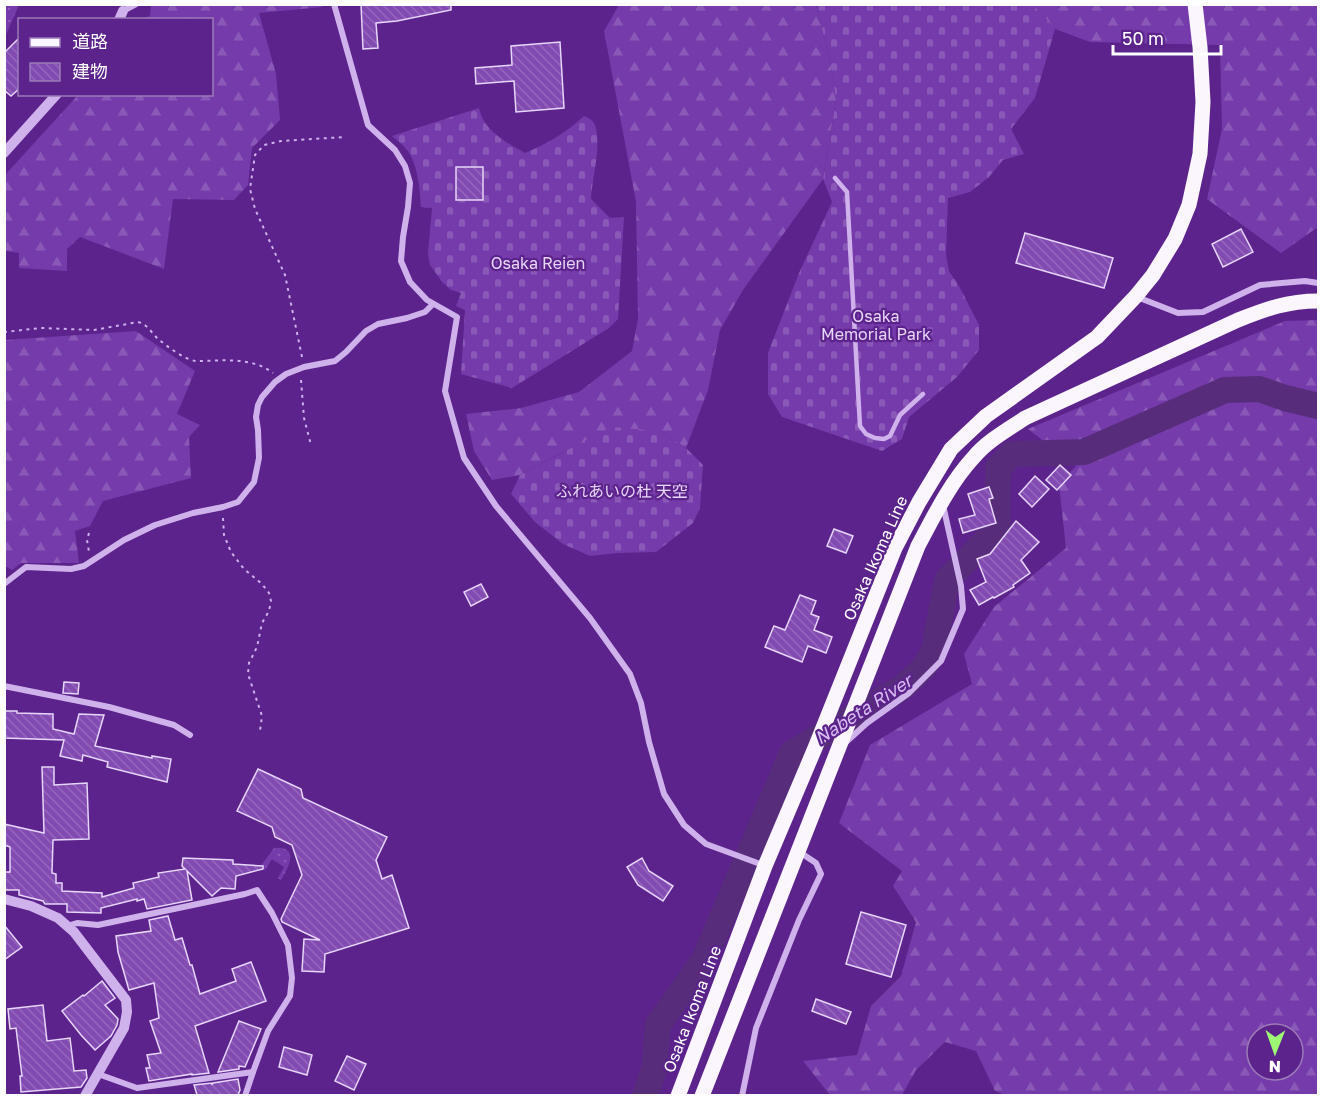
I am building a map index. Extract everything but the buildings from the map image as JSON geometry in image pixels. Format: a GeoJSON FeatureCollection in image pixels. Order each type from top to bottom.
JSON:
{"type":"FeatureCollection","features":[{"type":"Feature","properties":{"kind":"main road","name":"Osaka Ikoma Line"},"geometry":{"type":"LineString","coordinates":[[678,1095],[760,864],[815,748],[895,549],[919,502],[951,449],[986,416],[1097,337],[1154,275],[1175,239],[1189,205],[1200,154],[1203,102],[1195,4]]}},
{"type":"Feature","properties":{"kind":"main road","name":"Osaka Ikoma Line"},"geometry":{"type":"LineString","coordinates":[[702,1095],[918,546],[954,483],[973,458],[992,440],[1025,418],[1246,316],[1272,306],[1303,301],[1318,302]]}},
{"type":"Feature","properties":{"kind":"street"},"geometry":{"type":"LineString","coordinates":[[121,15],[136,4]]}},
{"type":"Feature","properties":{"kind":"street"},"geometry":{"type":"LineString","coordinates":[[334,4],[368,125],[395,150],[405,166],[410,183],[401,261],[410,282],[427,300],[457,317],[445,391],[464,458],[496,506],[591,618],[630,674],[664,794],[684,825],[706,844],[760,864]]}},
{"type":"Feature","properties":{"kind":"street"},"geometry":{"type":"LineString","coordinates":[[4,153],[55,96]]}},
{"type":"Feature","properties":{"kind":"street"},"geometry":{"type":"LineString","coordinates":[[1136,296],[1178,313],[1203,312],[1260,285],[1305,281],[1318,283]]}},
{"type":"Feature","properties":{"kind":"street"},"geometry":{"type":"LineString","coordinates":[[4,584],[26,567],[71,569],[84,566],[124,540],[155,525],[238,502],[254,482],[259,458],[256,417],[258,405],[277,380],[304,367],[335,361],[366,331],[378,324],[425,312],[433,304]]}},
{"type":"Feature","properties":{"kind":"street"},"geometry":{"type":"LineString","coordinates":[[838,750],[867,723],[909,693],[941,661],[963,609],[961,586],[943,501]]}},
{"type":"Feature","properties":{"kind":"street"},"geometry":{"type":"LineString","coordinates":[[4,686],[109,707],[174,724],[190,735]]}},
{"type":"Feature","properties":{"kind":"street"},"geometry":{"type":"LineString","coordinates":[[742,1095],[756,1028],[799,920],[821,874],[816,863],[797,850]]}},
{"type":"Feature","properties":{"kind":"street"},"geometry":{"type":"LineString","coordinates":[[67,926],[76,923],[98,926],[257,890],[288,945],[292,978],[290,996],[268,1031],[245,1095]]}},
{"type":"Feature","properties":{"kind":"street"},"geometry":{"type":"LineString","coordinates":[[4,899],[32,906],[58,918],[81,941],[126,1000],[127,1012],[124,1028],[86,1095]]}},
{"type":"Feature","properties":{"kind":"street"},"geometry":{"type":"LineString","coordinates":[[98,1074],[137,1089],[253,1072]]}},
{"type":"Feature","properties":{"kind":"lane"},"geometry":{"type":"LineString","coordinates":[[835,178],[848,192],[860,426],[866,434],[875,438],[884,439],[890,436],[900,415],[923,394]]}},
{"type":"Feature","properties":{"kind":"path"},"geometry":{"type":"LineString","coordinates":[[311,445],[303,408],[301,378],[304,367],[285,275],[255,209],[250,189],[255,155],[264,145],[281,141],[345,137]]}},
{"type":"Feature","properties":{"kind":"path"},"geometry":{"type":"LineString","coordinates":[[4,332],[41,328],[94,330],[138,322],[144,324],[158,338],[187,359],[195,362],[251,362],[272,372],[277,380]]}},
{"type":"Feature","properties":{"kind":"path"},"geometry":{"type":"LineString","coordinates":[[223,507],[224,535],[231,552],[244,569],[262,584],[269,593],[271,601],[262,624],[257,647],[249,663],[248,674],[262,716],[260,730]]}},
{"type":"Feature","properties":{"kind":"path"},"geometry":{"type":"LineString","coordinates":[[89,533],[88,550],[94,559]]}},
{"type":"Feature","properties":{"kind":"green space"},"geometry":{"type":"Polygon","coordinates":[[[322,4],[322,7],[259,13],[276,74],[280,120],[252,148],[248,185],[234,200],[173,199],[164,269],[80,237],[67,249],[67,271],[19,268],[19,253],[5,251],[5,175],[77,96],[213,96],[213,18],[147,18],[150,15],[151,5],[322,4]]]}},
{"type":"Feature","properties":{"kind":"green space","name":"Osaka Memorial Park"},"geometry":{"type":"Polygon","coordinates":[[[1030,4],[1055,29],[1035,98],[1011,129],[1024,154],[1003,160],[989,177],[970,192],[948,198],[946,255],[949,271],[979,325],[979,350],[957,377],[909,417],[902,439],[882,451],[782,417],[768,394],[768,353],[799,273],[832,202],[823,179],[836,100],[830,61],[816,5],[1030,4]]]}},
{"type":"Feature","properties":{"kind":"green space"},"geometry":{"type":"Polygon","coordinates":[[[4,5],[19,5],[5,37],[4,5]]]}},
{"type":"Feature","properties":{"kind":"green space"},"geometry":{"type":"Polygon","coordinates":[[[619,5],[816,5],[830,61],[836,100],[823,179],[743,290],[720,330],[708,390],[686,448],[659,431],[563,452],[520,475],[492,480],[474,451],[466,414],[521,408],[579,392],[632,351],[638,319],[636,202],[604,31],[619,5]]]}},
{"type":"Feature","properties":{"kind":"green space"},"geometry":{"type":"Polygon","coordinates":[[[1030,5],[1318,5],[1318,227],[1281,253],[1207,199],[1222,129],[1220,45],[1090,42],[1055,29],[1038,10],[1030,5]]]}},
{"type":"Feature","properties":{"kind":"green space","name":"Osaka Reien"},"geometry":{"type":"Polygon","coordinates":[[[479,108],[485,123],[491,129],[525,153],[556,137],[584,116],[591,119],[595,125],[597,142],[591,199],[610,218],[624,217],[618,319],[609,328],[512,388],[461,374],[465,310],[456,306],[461,293],[451,290],[442,282],[430,265],[428,253],[432,208],[421,207],[414,162],[402,144],[392,136],[479,108]]]}},
{"type":"Feature","properties":{"kind":"green space"},"geometry":{"type":"Polygon","coordinates":[[[1318,320],[1318,1095],[1005,1095],[995,1091],[976,1051],[945,1042],[916,1070],[902,1095],[830,1095],[803,1061],[857,1055],[871,1006],[901,976],[916,922],[893,886],[902,871],[839,823],[870,745],[972,684],[964,654],[994,607],[1066,548],[1059,485],[1076,466],[1028,429],[1285,321],[1318,320]]]}},
{"type":"Feature","properties":{"kind":"green space"},"geometry":{"type":"Polygon","coordinates":[[[136,331],[195,371],[177,414],[200,425],[189,437],[191,478],[103,501],[90,526],[75,531],[79,563],[21,563],[12,570],[5,566],[5,340],[136,331]]]}},
{"type":"Feature","properties":{"kind":"green space","name":"ふれあいの杜 天空"},"geometry":{"type":"Polygon","coordinates":[[[611,427],[659,431],[686,448],[703,465],[700,508],[693,523],[656,552],[590,556],[563,544],[535,522],[511,494],[520,475],[611,427]]]}},
{"type":"Feature","properties":{"kind":"green space"},"geometry":{"type":"Polygon","coordinates":[[[274,848],[282,848],[290,854],[289,864],[281,880],[278,878],[284,867],[272,859],[265,870],[260,867],[274,848]]]}},
{"type":"Feature","properties":{"kind":"waterway","name":"Nabeta River"},"geometry":{"type":"LineString","coordinates":[[645,1096],[654,1070],[658,1025],[704,960],[792,753],[902,688],[924,668],[934,650],[947,580],[998,528],[998,468],[1012,454],[1084,452],[1225,390],[1259,389],[1318,406]]}}]}
